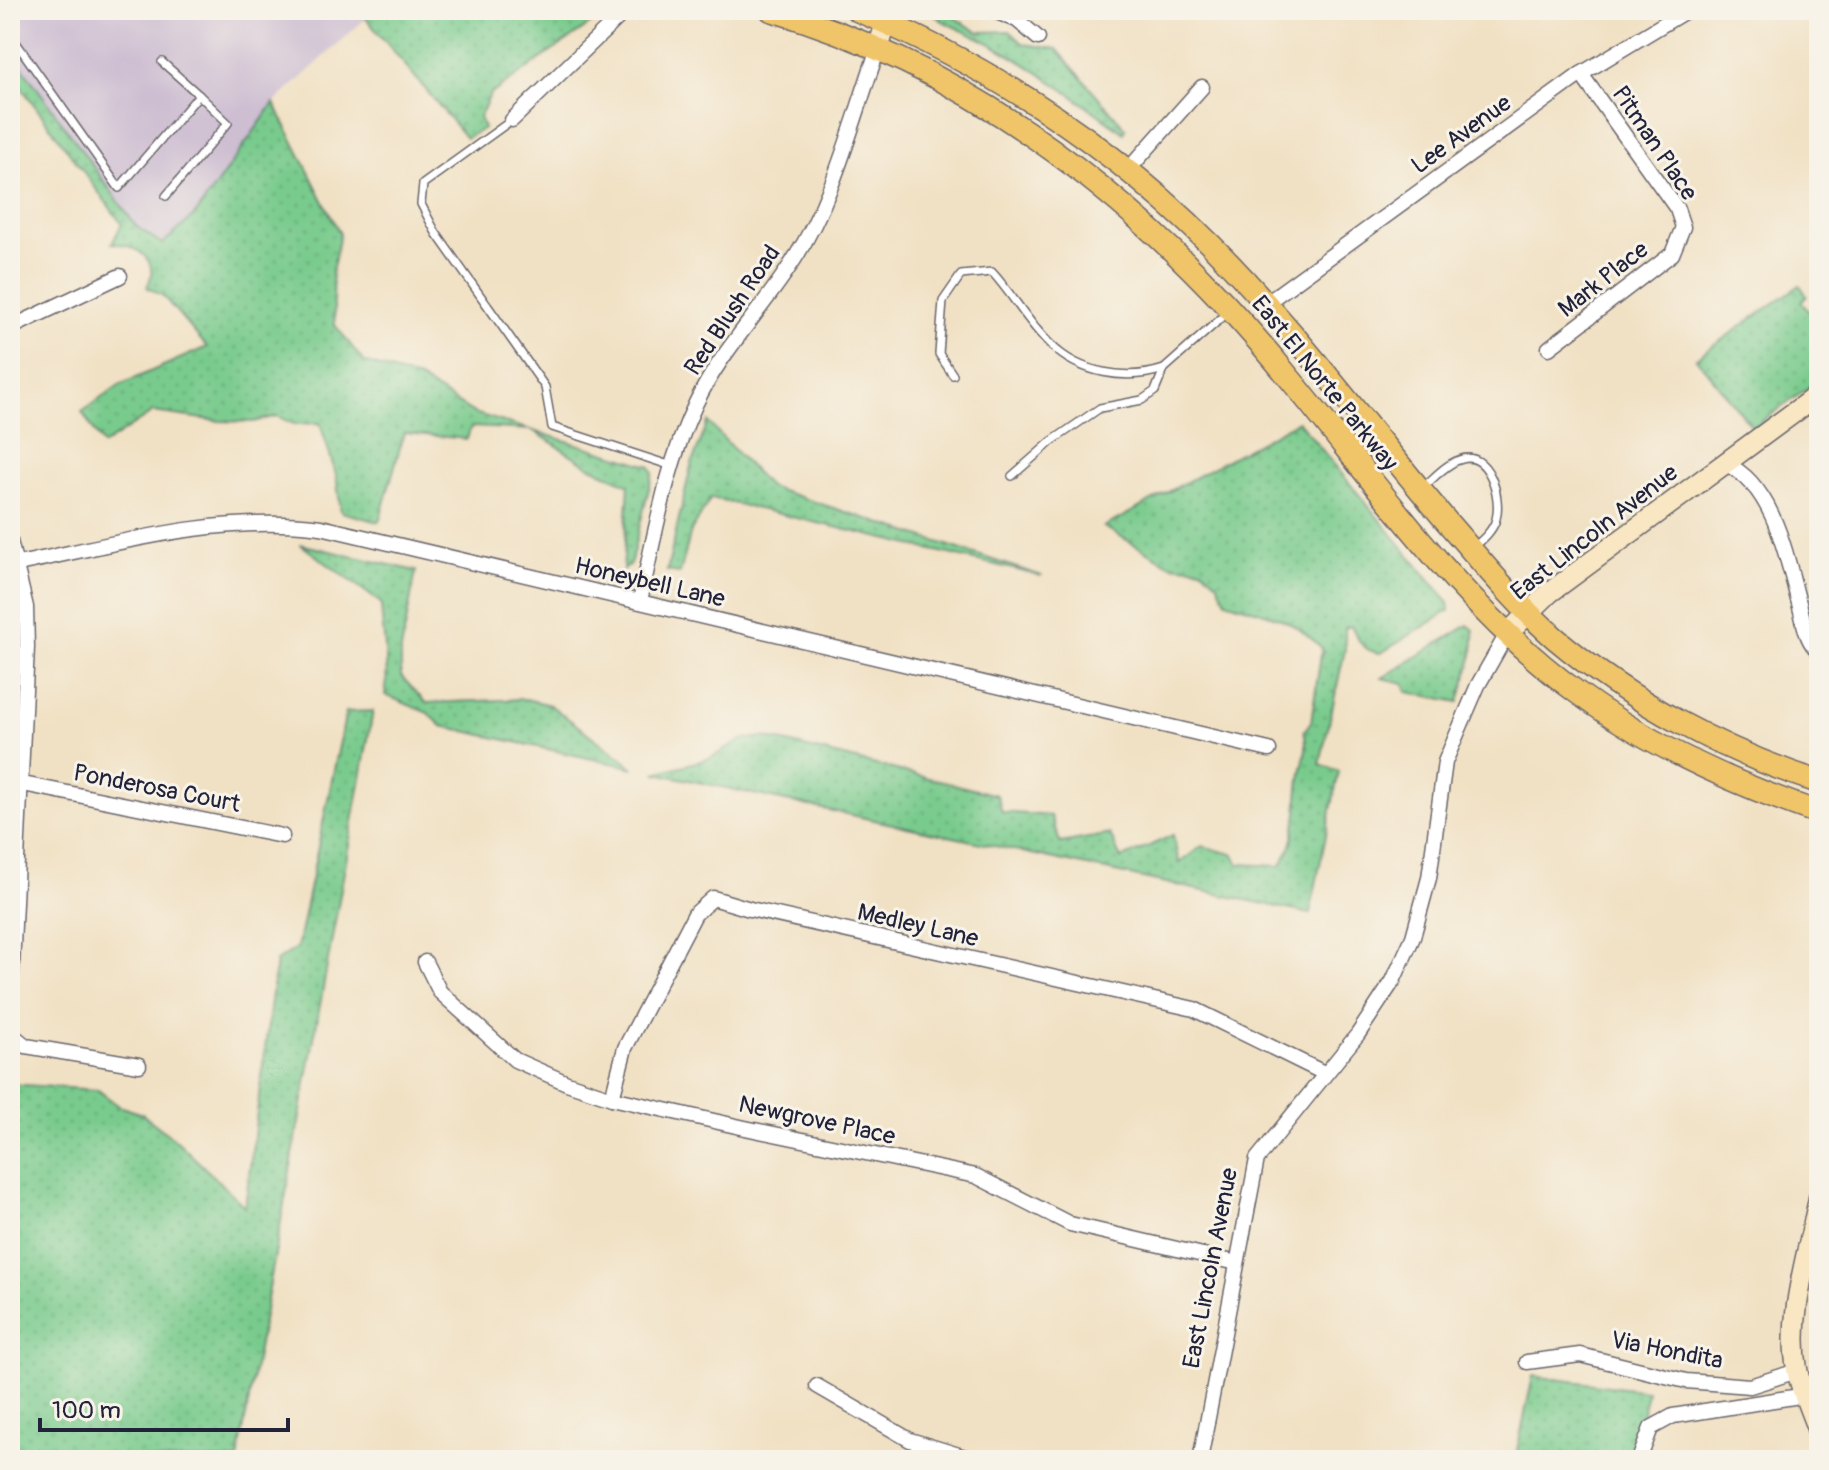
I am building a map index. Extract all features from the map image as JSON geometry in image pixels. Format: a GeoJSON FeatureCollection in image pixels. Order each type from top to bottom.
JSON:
{"type":"FeatureCollection","features":[{"type":"Feature","properties":{"kind":"main road","name":"East El Norte Parkway"},"geometry":{"type":"LineString","coordinates":[[771,10],[878,49],[1000,115],[1101,184],[1173,247],[1232,309],[1414,533],[1507,634],[1578,693],[1623,723],[1701,766],[1819,813]]}},
{"type":"Feature","properties":{"kind":"main road","name":"East El Norte Parkway"},"geometry":{"type":"LineString","coordinates":[[857,10],[888,16],[1019,92],[1128,170],[1210,244],[1266,303],[1419,489],[1529,612],[1597,670],[1675,719],[1734,750],[1819,782]]}},
{"type":"Feature","properties":{"kind":"main road"},"geometry":{"type":"LineString","coordinates":[[878,49],[888,16]]}},
{"type":"Feature","properties":{"kind":"main road","name":"East Lincoln Avenue"},"geometry":{"type":"LineString","coordinates":[[1507,634],[1549,593],[1819,394]]}},
{"type":"Feature","properties":{"kind":"main road"},"geometry":{"type":"LineString","coordinates":[[1819,1198],[1796,1314],[1797,1371],[1819,1434]]}},
{"type":"Feature","properties":{"kind":"street"},"geometry":{"type":"LineString","coordinates":[[512,120],[626,10]]}},
{"type":"Feature","properties":{"kind":"street"},"geometry":{"type":"LineString","coordinates":[[992,10],[1017,20],[1038,38]]}},
{"type":"Feature","properties":{"kind":"street","name":"Lee Avenue"},"geometry":{"type":"LineString","coordinates":[[1266,303],[1581,74],[1687,10]]}},
{"type":"Feature","properties":{"kind":"street","name":"Red Blush Road"},"geometry":{"type":"LineString","coordinates":[[640,601],[672,466],[696,404],[723,356],[796,257],[824,197],[878,49]]}},
{"type":"Feature","properties":{"kind":"street","name":"Pitman Place"},"geometry":{"type":"LineString","coordinates":[[1581,74],[1677,209],[1683,227],[1680,240]]}},
{"type":"Feature","properties":{"kind":"street"},"geometry":{"type":"LineString","coordinates":[[1128,170],[1202,87]]}},
{"type":"Feature","properties":{"kind":"street","name":"Mark Place"},"geometry":{"type":"LineString","coordinates":[[1549,348],[1672,254],[1680,240]]}},
{"type":"Feature","properties":{"kind":"street"},"geometry":{"type":"LineString","coordinates":[[10,328],[120,276]]}},
{"type":"Feature","properties":{"kind":"street"},"geometry":{"type":"LineString","coordinates":[[1726,464],[1761,492],[1787,560],[1808,637],[1819,651]]}},
{"type":"Feature","properties":{"kind":"street","name":"Honeybell Lane"},"geometry":{"type":"LineString","coordinates":[[18,564],[214,524],[275,521],[321,527],[1269,750]]}},
{"type":"Feature","properties":{"kind":"street"},"geometry":{"type":"LineString","coordinates":[[10,541],[26,607],[27,647],[23,784],[10,1009]]}},
{"type":"Feature","properties":{"kind":"street","name":"East Lincoln Avenue"},"geometry":{"type":"LineString","coordinates":[[1200,1460],[1257,1159],[1358,1034],[1393,981],[1413,937],[1429,878],[1445,762],[1478,685],[1507,634]]}},
{"type":"Feature","properties":{"kind":"street","name":"Ponderosa Court"},"geometry":{"type":"LineString","coordinates":[[23,784],[282,836]]}},
{"type":"Feature","properties":{"kind":"street","name":"Medley Lane"},"geometry":{"type":"LineString","coordinates":[[612,1098],[625,1048],[695,914],[713,898],[765,913],[1194,1009],[1324,1073]]}},
{"type":"Feature","properties":{"kind":"street","name":"Newgrove Place"},"geometry":{"type":"LineString","coordinates":[[425,962],[440,992],[515,1060],[567,1083],[612,1098],[976,1176],[1070,1224],[1237,1263]]}},
{"type":"Feature","properties":{"kind":"street"},"geometry":{"type":"LineString","coordinates":[[10,1033],[26,1046],[139,1065]]}},
{"type":"Feature","properties":{"kind":"street","name":"Via Hondita"},"geometry":{"type":"LineString","coordinates":[[1527,1362],[1580,1355],[1686,1381],[1750,1386],[1797,1371]]}},
{"type":"Feature","properties":{"kind":"street"},"geometry":{"type":"LineString","coordinates":[[817,1386],[910,1440],[975,1460]]}},
{"type":"Feature","properties":{"kind":"street"},"geometry":{"type":"LineString","coordinates":[[1639,1460],[1651,1428],[1673,1416],[1806,1395]]}},
{"type":"Feature","properties":{"kind":"lane"},"geometry":{"type":"LineString","coordinates":[[10,34],[119,188],[199,95]]}},
{"type":"Feature","properties":{"kind":"lane"},"geometry":{"type":"LineString","coordinates":[[162,62],[228,123],[166,196]]}},
{"type":"Feature","properties":{"kind":"lane"},"geometry":{"type":"LineString","coordinates":[[512,120],[423,184],[421,204],[436,233],[545,387],[552,427],[672,466]]}},
{"type":"Feature","properties":{"kind":"lane"},"geometry":{"type":"LineString","coordinates":[[953,375],[939,354],[943,301],[961,275],[975,271],[992,272],[1050,345],[1075,362],[1121,376],[1142,377],[1164,369],[1232,309]]}},
{"type":"Feature","properties":{"kind":"lane"},"geometry":{"type":"LineString","coordinates":[[1012,476],[1052,441],[1100,408],[1149,396],[1155,391],[1164,369]]}},
{"type":"Feature","properties":{"kind":"lane"},"geometry":{"type":"LineString","coordinates":[[1419,489],[1459,459],[1472,459],[1486,466],[1493,481],[1498,515],[1494,527],[1471,550]]}},
{"type":"Feature","properties":{"kind":"shaded area"},"geometry":{"type":"Polygon","coordinates":[[[10,10],[359,10],[366,18],[274,103],[195,215],[162,245],[136,226],[10,50],[10,10]]]}},
{"type":"Feature","properties":{"kind":"green space"},"geometry":{"type":"Polygon","coordinates":[[[359,10],[602,10],[599,18],[490,95],[479,118],[484,128],[466,138],[359,10]]]}},
{"type":"Feature","properties":{"kind":"green space"},"geometry":{"type":"Polygon","coordinates":[[[929,10],[952,10],[954,17],[978,32],[1010,31],[1024,44],[1057,49],[1126,129],[1124,133],[1024,64],[989,43],[949,25],[929,10]]]}},
{"type":"Feature","properties":{"kind":"green space"},"geometry":{"type":"Polygon","coordinates":[[[10,50],[136,226],[162,244],[195,215],[274,103],[340,234],[332,272],[335,325],[364,362],[419,379],[474,413],[530,430],[471,427],[467,439],[404,433],[379,522],[341,512],[336,475],[320,423],[294,424],[277,416],[253,422],[218,421],[153,412],[103,445],[82,412],[119,385],[207,347],[163,296],[147,287],[151,269],[144,256],[130,247],[112,243],[122,224],[10,72],[10,50]]]}},
{"type":"Feature","properties":{"kind":"green space"},"geometry":{"type":"Polygon","coordinates":[[[1800,285],[1807,296],[1801,302],[1819,323],[1819,380],[1753,428],[1696,358],[1800,285]]]}},
{"type":"Feature","properties":{"kind":"green space"},"geometry":{"type":"Polygon","coordinates":[[[1298,421],[1448,602],[1449,611],[1381,653],[1365,648],[1351,626],[1345,628],[1345,650],[1320,764],[1339,771],[1310,914],[656,773],[710,758],[744,739],[764,737],[997,795],[1002,812],[1051,816],[1060,843],[1110,834],[1121,859],[1173,835],[1179,863],[1202,846],[1233,854],[1239,864],[1280,866],[1287,856],[1294,833],[1306,748],[1304,731],[1311,722],[1322,648],[1287,622],[1226,601],[1217,582],[1201,568],[1171,565],[1104,527],[1298,421]]]}},
{"type":"Feature","properties":{"kind":"green space"},"geometry":{"type":"Polygon","coordinates":[[[708,422],[769,487],[1042,576],[711,498],[691,531],[680,573],[667,571],[691,466],[708,422]]]}},
{"type":"Feature","properties":{"kind":"green space"},"geometry":{"type":"Polygon","coordinates":[[[533,431],[650,466],[653,472],[630,565],[623,570],[629,485],[589,466],[533,431]]]}},
{"type":"Feature","properties":{"kind":"green space"},"geometry":{"type":"Polygon","coordinates":[[[300,544],[416,571],[401,650],[401,676],[426,703],[526,699],[550,705],[634,768],[442,726],[428,713],[385,695],[386,661],[381,603],[300,544]]]}},
{"type":"Feature","properties":{"kind":"green space"},"geometry":{"type":"Polygon","coordinates":[[[1468,625],[1474,630],[1473,648],[1459,702],[1407,692],[1404,683],[1382,678],[1468,625]]]}},
{"type":"Feature","properties":{"kind":"green space"},"geometry":{"type":"Polygon","coordinates":[[[373,711],[238,1460],[10,1460],[10,1084],[98,1090],[119,1106],[142,1114],[178,1142],[245,1207],[276,961],[297,948],[346,712],[373,711]]]}},
{"type":"Feature","properties":{"kind":"green space"},"geometry":{"type":"Polygon","coordinates":[[[1533,1376],[1647,1391],[1634,1460],[1515,1460],[1533,1376]]]}}]}
